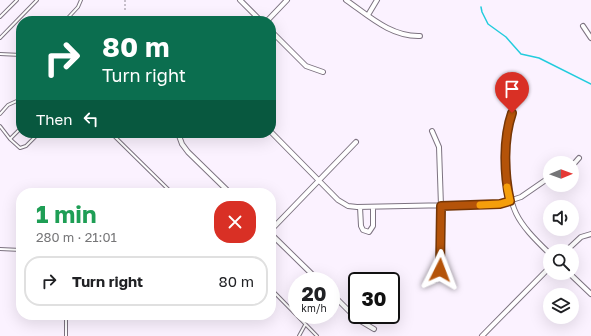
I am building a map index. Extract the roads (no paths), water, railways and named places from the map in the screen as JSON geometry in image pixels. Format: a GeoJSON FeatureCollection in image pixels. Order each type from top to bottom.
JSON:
{"type":"FeatureCollection","features":[{"type":"Feature","properties":{"kind":"street"},"geometry":{"type":"LineString","coordinates":[[240,0],[256,16]]}},
{"type":"Feature","properties":{"kind":"street"},"geometry":{"type":"LineString","coordinates":[[272,16],[287,0]]}},
{"type":"Feature","properties":{"kind":"street"},"geometry":{"type":"LineString","coordinates":[[346,0],[396,32],[405,35],[420,36]]}},
{"type":"Feature","properties":{"kind":"street"},"geometry":{"type":"LineString","coordinates":[[368,15],[377,0]]}},
{"type":"Feature","properties":{"kind":"street"},"geometry":{"type":"LineString","coordinates":[[583,26],[591,38]]}},
{"type":"Feature","properties":{"kind":"street"},"geometry":{"type":"LineString","coordinates":[[276,36],[306,66],[323,72]]}},
{"type":"Feature","properties":{"kind":"street"},"geometry":{"type":"LineString","coordinates":[[512,113],[506,135],[507,187],[510,201],[524,228],[543,247]]}},
{"type":"Feature","properties":{"kind":"street"},"geometry":{"type":"LineString","coordinates":[[432,131],[439,147],[441,206],[441,264],[435,280]]}},
{"type":"Feature","properties":{"kind":"street"},"geometry":{"type":"LineString","coordinates":[[276,137],[338,200],[348,206],[373,207],[500,204],[527,194],[543,182]]}},
{"type":"Feature","properties":{"kind":"street"},"geometry":{"type":"LineString","coordinates":[[180,138],[188,152],[225,188]]}},
{"type":"Feature","properties":{"kind":"street"},"geometry":{"type":"LineString","coordinates":[[276,225],[356,142]]}},
{"type":"Feature","properties":{"kind":"street"},"geometry":{"type":"LineString","coordinates":[[360,207],[361,226],[363,230],[369,232],[373,226],[373,207]]}},
{"type":"Feature","properties":{"kind":"street"},"geometry":{"type":"LineString","coordinates":[[574,244],[581,237],[591,234]]}},
{"type":"Feature","properties":{"kind":"street"},"geometry":{"type":"LineString","coordinates":[[276,239],[310,272]]}},
{"type":"Feature","properties":{"kind":"street"},"geometry":{"type":"LineString","coordinates":[[482,336],[543,274]]}},
{"type":"Feature","properties":{"kind":"street"},"geometry":{"type":"LineString","coordinates":[[576,280],[591,294]]}},
{"type":"Feature","properties":{"kind":"street"},"geometry":{"type":"LineString","coordinates":[[340,302],[357,319],[374,329]]}},
{"type":"Feature","properties":{"kind":"lane"},"geometry":{"type":"LineString","coordinates":[[0,18],[18,0]]}},
{"type":"Feature","properties":{"kind":"lane"},"geometry":{"type":"LineString","coordinates":[[21,16],[37,0]]}},
{"type":"Feature","properties":{"kind":"lane"},"geometry":{"type":"LineString","coordinates":[[69,16],[78,7],[81,0]]}},
{"type":"Feature","properties":{"kind":"lane"},"geometry":{"type":"LineString","coordinates":[[0,38],[16,22]]}},
{"type":"Feature","properties":{"kind":"lane"},"geometry":{"type":"LineString","coordinates":[[0,54],[16,55]]}},
{"type":"Feature","properties":{"kind":"lane"},"geometry":{"type":"LineString","coordinates":[[0,114],[8,104],[16,101]]}},
{"type":"Feature","properties":{"kind":"lane"},"geometry":{"type":"LineString","coordinates":[[0,126],[16,146],[23,148],[34,138]]}},
{"type":"Feature","properties":{"kind":"lane"},"geometry":{"type":"LineString","coordinates":[[10,139],[16,133]]}},
{"type":"Feature","properties":{"kind":"lane"},"geometry":{"type":"LineString","coordinates":[[116,138],[167,188]]}},
{"type":"Feature","properties":{"kind":"lane"},"geometry":{"type":"LineString","coordinates":[[0,249],[16,250]]}},
{"type":"Feature","properties":{"kind":"lane"},"geometry":{"type":"LineString","coordinates":[[276,294],[317,336]]}},
{"type":"Feature","properties":{"kind":"lane"},"geometry":{"type":"LineString","coordinates":[[66,320],[66,336]]}},
{"type":"Feature","properties":{"kind":"lane"},"geometry":{"type":"LineString","coordinates":[[299,336],[305,325]]}},
{"type":"Feature","properties":{"kind":"waterway"},"geometry":{"type":"LineString","coordinates":[[481,7],[488,24],[506,37],[521,54],[539,58],[591,84]]}}]}
